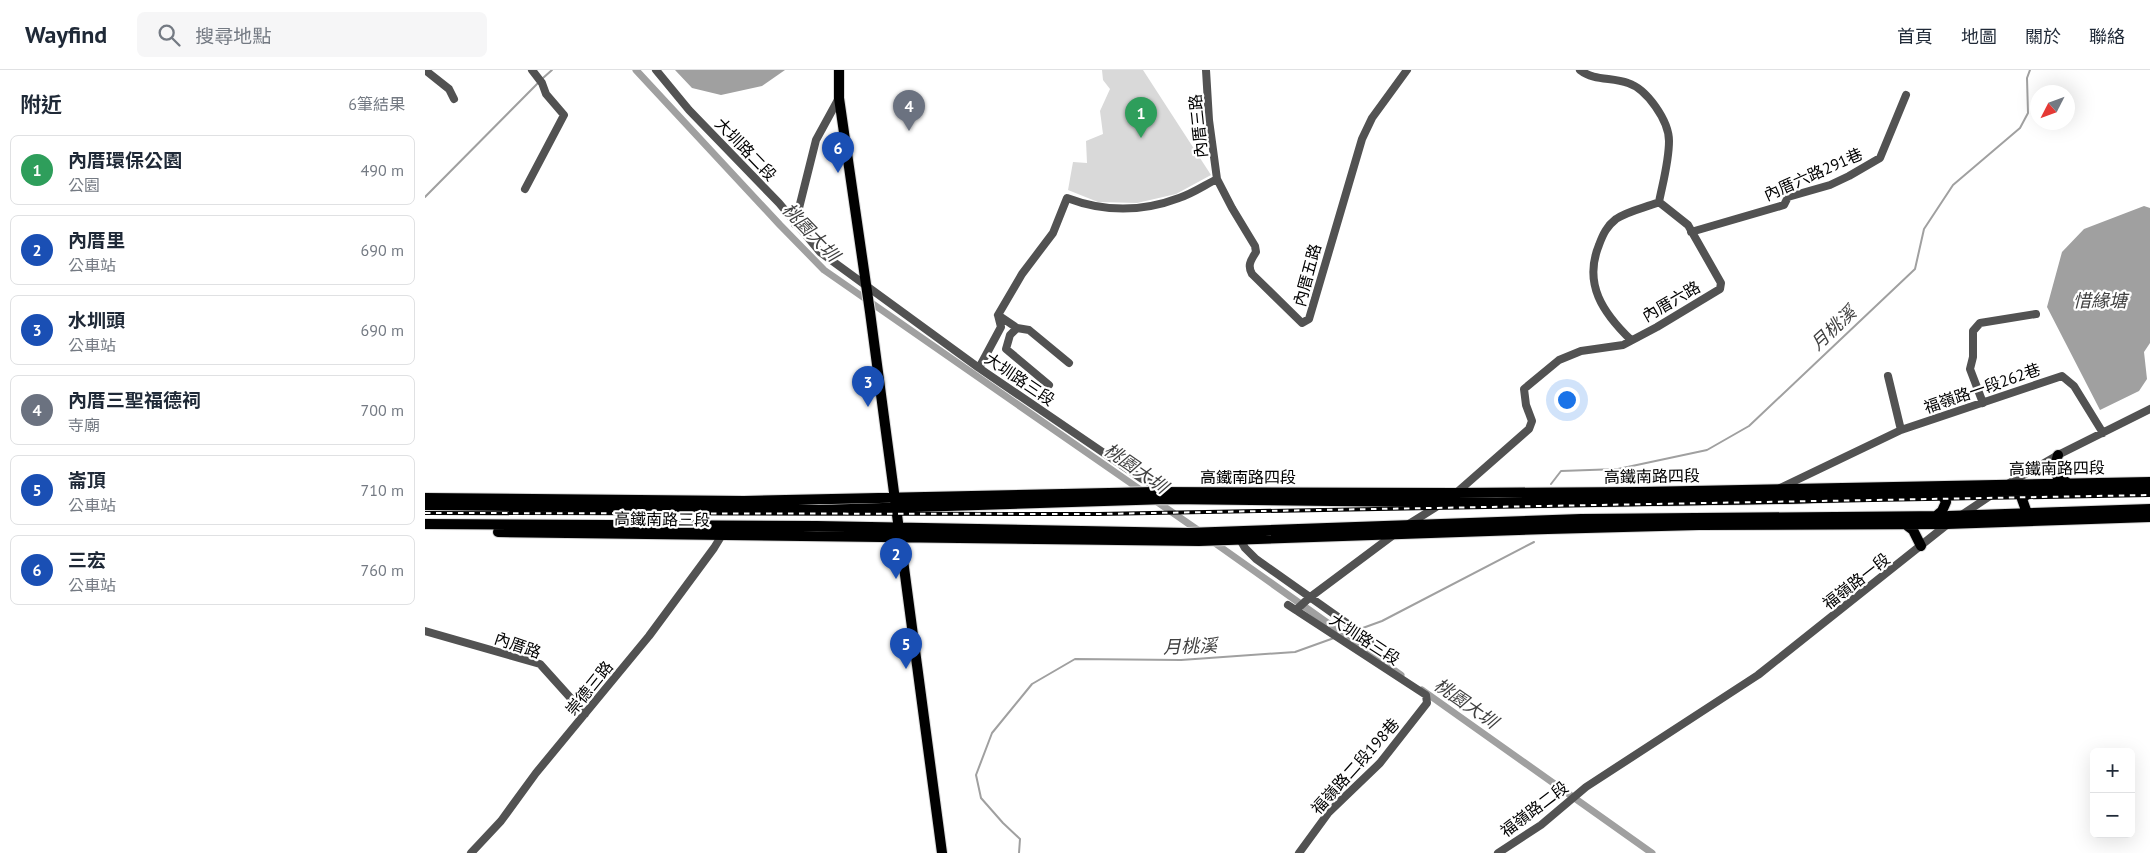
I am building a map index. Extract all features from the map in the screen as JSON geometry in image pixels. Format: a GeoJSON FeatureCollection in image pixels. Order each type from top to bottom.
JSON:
{"type":"FeatureCollection","features":[{"type":"Feature","properties":{"kind":"main road"},"geometry":{"type":"LineString","coordinates":[[839,70],[839,98],[942,853]]}},
{"type":"Feature","properties":{"kind":"main road"},"geometry":{"type":"LineString","coordinates":[[2058,455],[2055,466],[2057,476],[2066,482]]}},
{"type":"Feature","properties":{"kind":"main road","name":"高鐵南路四段"},"geometry":{"type":"LineString","coordinates":[[1162,494],[1640,492],[2008,483],[2150,482]]}},
{"type":"Feature","properties":{"kind":"main road","name":"高鐵南路四段"},"geometry":{"type":"LineString","coordinates":[[1162,494],[1344,502],[1497,503],[1690,500],[1941,492],[2150,490]]}},
{"type":"Feature","properties":{"kind":"main road"},"geometry":{"type":"LineString","coordinates":[[2027,513],[2022,499],[2029,491]]}},
{"type":"Feature","properties":{"kind":"main road"},"geometry":{"type":"LineString","coordinates":[[895,503],[1132,492],[1162,494]]}},
{"type":"Feature","properties":{"kind":"main road"},"geometry":{"type":"LineString","coordinates":[[1344,502],[1383,492]]}},
{"type":"Feature","properties":{"kind":"main road"},"geometry":{"type":"LineString","coordinates":[[1640,492],[1658,493],[1690,500]]}},
{"type":"Feature","properties":{"kind":"main road"},"geometry":{"type":"LineString","coordinates":[[1936,516],[1942,511],[1946,502],[1941,492]]}},
{"type":"Feature","properties":{"kind":"main road"},"geometry":{"type":"LineString","coordinates":[[895,503],[945,507],[1143,500],[1162,494]]}},
{"type":"Feature","properties":{"kind":"main road","name":"高鐵南路三段"},"geometry":{"type":"LineString","coordinates":[[425,498],[895,503]]}},
{"type":"Feature","properties":{"kind":"main road","name":"高鐵南路三段"},"geometry":{"type":"LineString","coordinates":[[425,506],[819,510],[895,503]]}},
{"type":"Feature","properties":{"kind":"main road"},"geometry":{"type":"LineString","coordinates":[[899,532],[1213,533],[1581,519],[1961,516],[2150,509]]}},
{"type":"Feature","properties":{"kind":"main road"},"geometry":{"type":"LineString","coordinates":[[899,532],[1241,541],[1699,525],[1947,524],[2150,517]]}},
{"type":"Feature","properties":{"kind":"main road"},"geometry":{"type":"LineString","coordinates":[[1548,529],[1581,519]]}},
{"type":"Feature","properties":{"kind":"main road","name":"高鐵南路三段"},"geometry":{"type":"LineString","coordinates":[[425,524],[899,532]]}},
{"type":"Feature","properties":{"kind":"main road"},"geometry":{"type":"LineString","coordinates":[[1905,524],[1913,530],[1921,546]]}},
{"type":"Feature","properties":{"kind":"main road"},"geometry":{"type":"LineString","coordinates":[[545,533],[572,525]]}},
{"type":"Feature","properties":{"kind":"main road"},"geometry":{"type":"LineString","coordinates":[[1325,529],[1355,537]]}},
{"type":"Feature","properties":{"kind":"main road","name":"高鐵南路三段"},"geometry":{"type":"LineString","coordinates":[[425,531],[722,535],[899,532]]}},
{"type":"Feature","properties":{"kind":"street"},"geometry":{"type":"LineString","coordinates":[[425,70],[449,89],[454,99]]}},
{"type":"Feature","properties":{"kind":"street"},"geometry":{"type":"LineString","coordinates":[[525,189],[564,115],[546,94],[532,70]]}},
{"type":"Feature","properties":{"kind":"street","name":"大圳路二段"},"geometry":{"type":"LineString","coordinates":[[655,70],[689,110],[779,203],[820,252],[866,290]]}},
{"type":"Feature","properties":{"kind":"street","name":"內厝三路"},"geometry":{"type":"LineString","coordinates":[[1206,70],[1209,120],[1217,179]]}},
{"type":"Feature","properties":{"kind":"street","name":"內厝五路"},"geometry":{"type":"LineString","coordinates":[[1217,179],[1255,246],[1256,252],[1250,262],[1249,269],[1252,274],[1298,320],[1302,323],[1309,319],[1362,139],[1372,118],[1407,70]]}},
{"type":"Feature","properties":{"kind":"street"},"geometry":{"type":"LineString","coordinates":[[1580,70],[1584,74],[1608,81],[1628,83],[1642,90],[1654,103],[1669,138],[1666,170],[1659,202],[1634,210],[1617,219],[1605,231],[1594,258],[1593,280],[1605,313],[1631,340]]}},
{"type":"Feature","properties":{"kind":"street","name":"內厝六路291巷"},"geometry":{"type":"LineString","coordinates":[[1691,232],[1784,205],[1788,197],[1830,185],[1880,158],[1906,95]]}},
{"type":"Feature","properties":{"kind":"street"},"geometry":{"type":"LineString","coordinates":[[795,224],[816,140],[839,98]]}},
{"type":"Feature","properties":{"kind":"street"},"geometry":{"type":"LineString","coordinates":[[979,368],[1001,326],[998,315],[1022,274],[1053,233],[1067,198],[1103,208],[1138,209],[1180,198],[1217,179]]}},
{"type":"Feature","properties":{"kind":"street","name":"內厝六路"},"geometry":{"type":"LineString","coordinates":[[1455,493],[1529,429],[1532,421],[1526,405],[1524,389],[1559,360],[1581,351],[1623,345],[1720,289],[1721,283],[1688,225],[1659,202]]}},
{"type":"Feature","properties":{"kind":"street","name":"大圳路三段"},"geometry":{"type":"LineString","coordinates":[[866,290],[1142,479],[1157,486],[1162,494]]}},
{"type":"Feature","properties":{"kind":"street"},"geometry":{"type":"LineString","coordinates":[[1983,403],[1970,369],[1973,357],[1973,331],[1980,323],[2036,314]]}},
{"type":"Feature","properties":{"kind":"street"},"geometry":{"type":"LineString","coordinates":[[998,315],[1017,328],[1029,330],[1069,363]]}},
{"type":"Feature","properties":{"kind":"street"},"geometry":{"type":"LineString","coordinates":[[1017,328],[1010,335],[1006,349],[1049,385]]}},
{"type":"Feature","properties":{"kind":"street"},"geometry":{"type":"LineString","coordinates":[[1888,376],[1901,430]]}},
{"type":"Feature","properties":{"kind":"street","name":"福嶺路一段262巷"},"geometry":{"type":"LineString","coordinates":[[1776,490],[1901,430],[2062,376],[2074,386],[2103,433]]}},
{"type":"Feature","properties":{"kind":"street","name":"福嶺路一段"},"geometry":{"type":"LineString","coordinates":[[1584,788],[1758,675],[1947,524],[2008,483],[2058,455],[2150,409]]}},
{"type":"Feature","properties":{"kind":"street"},"geometry":{"type":"LineString","coordinates":[[1297,610],[1309,598],[1393,535],[1455,493]]}},
{"type":"Feature","properties":{"kind":"street","name":"崇德三路"},"geometry":{"type":"LineString","coordinates":[[471,853],[501,821],[536,773],[649,636],[722,535]]}},
{"type":"Feature","properties":{"kind":"street","name":"大圳路三段"},"geometry":{"type":"LineString","coordinates":[[1241,541],[1256,559],[1372,641]]}},
{"type":"Feature","properties":{"kind":"street","name":"大圳路三段"},"geometry":{"type":"LineString","coordinates":[[1288,605],[1426,696]]}},
{"type":"Feature","properties":{"kind":"street","name":"內厝路"},"geometry":{"type":"LineString","coordinates":[[425,630],[540,664],[585,714]]}},
{"type":"Feature","properties":{"kind":"street","name":"福嶺路二段198巷"},"geometry":{"type":"LineString","coordinates":[[1299,853],[1329,812],[1380,763],[1426,707],[1426,696]]}},
{"type":"Feature","properties":{"kind":"street","name":"福嶺路二段"},"geometry":{"type":"LineString","coordinates":[[1498,853],[1541,825],[1584,788]]}},
{"type":"Feature","properties":{"kind":"shaded area"},"geometry":{"type":"Polygon","coordinates":[[[1102,70],[1143,70],[1211,175],[1176,194],[1137,203],[1098,202],[1068,190],[1073,162],[1087,163],[1086,141],[1103,134],[1100,111],[1110,89],[1103,80],[1102,70]]]}},
{"type":"Feature","properties":{"kind":"water"},"geometry":{"type":"Polygon","coordinates":[[[675,70],[785,70],[762,86],[721,95],[692,88],[675,70]]]}},
{"type":"Feature","properties":{"kind":"water","name":"惜緣塘"},"geometry":{"type":"Polygon","coordinates":[[[2144,206],[2150,208],[2150,343],[2144,352],[2147,379],[2139,391],[2100,410],[2047,307],[2062,252],[2084,229],[2144,206]]]}},
{"type":"Feature","properties":{"kind":"waterway"},"geometry":{"type":"LineString","coordinates":[[543,78],[552,70]]}},
{"type":"Feature","properties":{"kind":"waterway","name":"桃園大圳"},"geometry":{"type":"LineString","coordinates":[[636,70],[824,270],[1145,493]]}},
{"type":"Feature","properties":{"kind":"waterway","name":"月桃溪"},"geometry":{"type":"LineString","coordinates":[[1551,484],[1561,471],[1618,469],[1707,450],[1749,426],[1915,269],[1924,229],[1953,185],[2020,128],[2028,113],[2027,78],[2030,70]]}},
{"type":"Feature","properties":{"kind":"waterway"},"geometry":{"type":"LineString","coordinates":[[425,197],[539,82]]}},
{"type":"Feature","properties":{"kind":"waterway","name":"桃園大圳"},"geometry":{"type":"LineString","coordinates":[[1153,499],[1202,533]]}},
{"type":"Feature","properties":{"kind":"waterway","name":"桃園大圳"},"geometry":{"type":"LineString","coordinates":[[1212,541],[1401,675]]}},
{"type":"Feature","properties":{"kind":"waterway","name":"月桃溪"},"geometry":{"type":"LineString","coordinates":[[1360,629],[1382,621],[1534,542]]}},
{"type":"Feature","properties":{"kind":"waterway","name":"月桃溪"},"geometry":{"type":"LineString","coordinates":[[1341,636],[1353,632]]}},
{"type":"Feature","properties":{"kind":"waterway","name":"月桃溪"},"geometry":{"type":"LineString","coordinates":[[1019,853],[1020,839],[981,798],[976,775],[992,733],[1032,684],[1075,659],[1181,660],[1295,652],[1334,638]]}},
{"type":"Feature","properties":{"kind":"waterway","name":"桃園大圳"},"geometry":{"type":"LineString","coordinates":[[1422,690],[1652,853]]}},
{"type":"Feature","properties":{"kind":"railway"},"geometry":{"type":"LineString","coordinates":[[425,513],[1098,514],[2150,495]]}},
{"type":"Feature","properties":{"kind":"place","name":"內厝三聖福德祠"},"geometry":{"type":"Point","coordinates":[909,131]}},
{"type":"Feature","properties":{"kind":"place","name":"內厝環保公園"},"geometry":{"type":"Point","coordinates":[1141,138]}},
{"type":"Feature","properties":{"kind":"place","name":"三宏"},"geometry":{"type":"Point","coordinates":[838,173]}},
{"type":"Feature","properties":{"kind":"place","name":"水圳頭"},"geometry":{"type":"Point","coordinates":[868,407]}},
{"type":"Feature","properties":{"kind":"place","name":"內厝里"},"geometry":{"type":"Point","coordinates":[896,579]}},
{"type":"Feature","properties":{"kind":"place","name":"崙頂"},"geometry":{"type":"Point","coordinates":[906,669]}}]}
